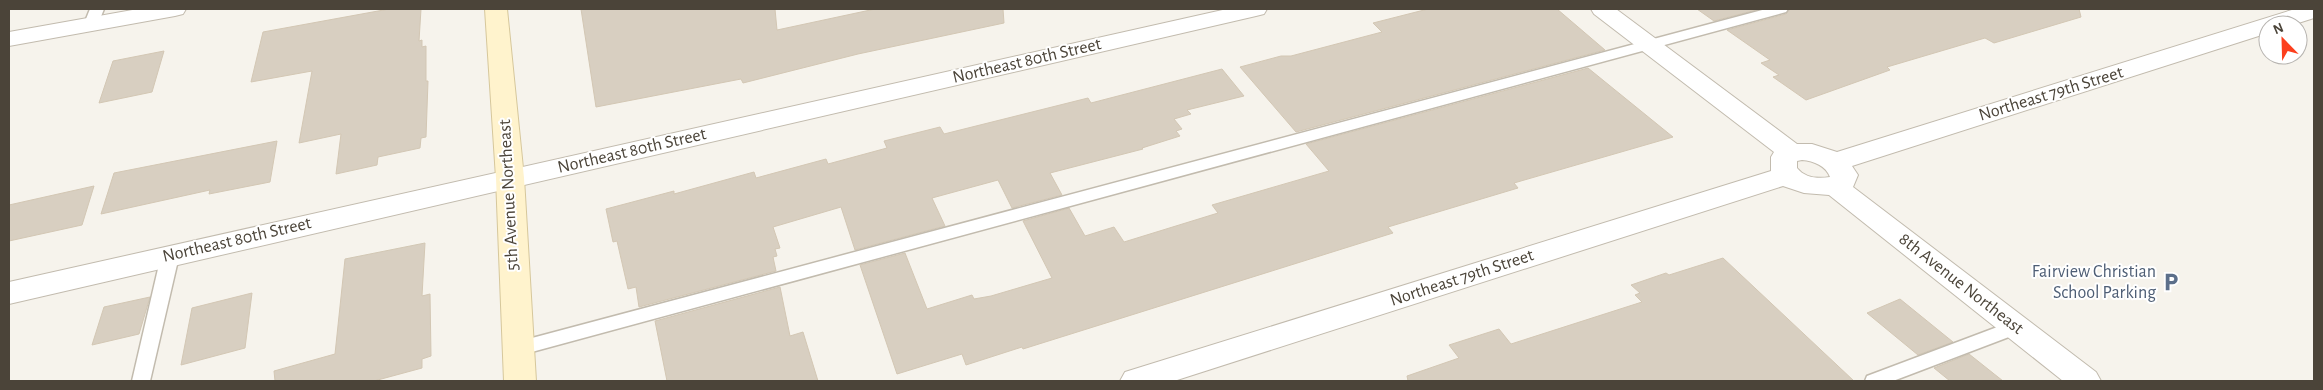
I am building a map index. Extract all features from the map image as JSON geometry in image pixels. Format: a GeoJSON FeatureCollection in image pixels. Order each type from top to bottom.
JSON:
{"type":"FeatureCollection","features":[{"type":"Feature","properties":{"kind":"main road","name":"5th Avenue Northeast"},"geometry":{"type":"LineString","coordinates":[[496,9],[510,178],[520,381]]}},
{"type":"Feature","properties":{"kind":"street"},"geometry":{"type":"LineString","coordinates":[[9,39],[94,16],[175,9]]}},
{"type":"Feature","properties":{"kind":"street","name":"Northeast 80th Street"},"geometry":{"type":"LineString","coordinates":[[9,292],[1256,9]]}},
{"type":"Feature","properties":{"kind":"street"},"geometry":{"type":"LineString","coordinates":[[1602,9],[1650,45],[1790,164],[1796,180],[1817,188],[1835,175]]}},
{"type":"Feature","properties":{"kind":"street","name":"Northeast 79th Street"},"geometry":{"type":"LineString","coordinates":[[2299,15],[2314,10]]}},
{"type":"Feature","properties":{"kind":"street","name":"Northeast 79th Street"},"geometry":{"type":"LineString","coordinates":[[1835,175],[2258,28]]}},
{"type":"Feature","properties":{"kind":"street","name":"Northeast 79th Street"},"geometry":{"type":"LineString","coordinates":[[1136,381],[1790,164]]}},
{"type":"Feature","properties":{"kind":"street","name":"8th Avenue Northeast"},"geometry":{"type":"LineString","coordinates":[[1835,175],[2016,327],[2085,381]]}},
{"type":"Feature","properties":{"kind":"lane"},"geometry":{"type":"LineString","coordinates":[[517,349],[1780,9]]}},
{"type":"Feature","properties":{"kind":"lane"},"geometry":{"type":"LineString","coordinates":[[142,381],[170,256]]}},
{"type":"Feature","properties":{"kind":"lane"},"geometry":{"type":"LineString","coordinates":[[1874,381],[2016,327]]}},
{"type":"Feature","properties":{"kind":"building"},"geometry":{"type":"Polygon","coordinates":[[[389,9],[421,9],[419,41],[422,40],[422,47],[426,46],[426,81],[428,81],[426,137],[421,138],[420,148],[378,157],[377,165],[336,174],[341,134],[299,143],[312,71],[251,82],[263,32],[389,9]]]}},
{"type":"Feature","properties":{"kind":"building"},"geometry":{"type":"Polygon","coordinates":[[[581,9],[775,9],[777,30],[875,9],[1003,9],[1004,23],[858,54],[743,83],[741,79],[596,107],[581,9]]]}},
{"type":"Feature","properties":{"kind":"building"},"geometry":{"type":"Polygon","coordinates":[[[1428,9],[1557,9],[1605,50],[1296,132],[1240,67],[1281,56],[1291,56],[1382,32],[1373,23],[1428,9]]]}},
{"type":"Feature","properties":{"kind":"building"},"geometry":{"type":"Polygon","coordinates":[[[1697,9],[1760,9],[1714,21],[1697,9]]]}},
{"type":"Feature","properties":{"kind":"building"},"geometry":{"type":"Polygon","coordinates":[[[1790,9],[2079,9],[2081,17],[1994,43],[1985,38],[1887,67],[1890,70],[1806,100],[1773,77],[1779,75],[1761,63],[1770,60],[1727,30],[1786,14],[1790,9]]]}},
{"type":"Feature","properties":{"kind":"building"},"geometry":{"type":"Polygon","coordinates":[[[164,51],[152,92],[99,103],[113,61],[164,51]]]}},
{"type":"Feature","properties":{"kind":"building"},"geometry":{"type":"Polygon","coordinates":[[[1588,68],[1673,137],[1514,183],[1518,188],[1388,227],[1393,233],[1023,349],[1022,347],[966,365],[962,354],[897,374],[860,265],[905,253],[927,309],[972,295],[974,299],[991,296],[1052,278],[1023,221],[1069,208],[1085,236],[1114,227],[1124,242],[1218,213],[1212,205],[1329,171],[1306,144],[1588,68]]]}},
{"type":"Feature","properties":{"kind":"building"},"geometry":{"type":"Polygon","coordinates":[[[1222,69],[1244,96],[1187,110],[1191,114],[1174,119],[1182,129],[1176,131],[1180,136],[1143,149],[1050,173],[1062,195],[1012,208],[998,180],[932,198],[945,226],[855,250],[841,207],[773,227],[780,248],[775,249],[777,256],[773,257],[776,271],[639,307],[636,287],[628,289],[617,241],[613,242],[606,209],[674,191],[674,194],[754,172],[756,178],[826,159],[828,164],[887,148],[884,141],[940,127],[944,134],[1088,98],[1091,103],[1222,69]]]}},
{"type":"Feature","properties":{"kind":"building"},"geometry":{"type":"Polygon","coordinates":[[[277,141],[270,182],[209,194],[210,190],[101,214],[114,173],[277,141]]]}},
{"type":"Feature","properties":{"kind":"building"},"geometry":{"type":"Polygon","coordinates":[[[94,186],[82,225],[9,241],[9,205],[94,186]]]}},
{"type":"Feature","properties":{"kind":"building"},"geometry":{"type":"Polygon","coordinates":[[[425,243],[422,296],[430,294],[431,356],[422,359],[422,368],[374,381],[275,381],[274,371],[335,354],[345,259],[425,243]]]}},
{"type":"Feature","properties":{"kind":"building"},"geometry":{"type":"Polygon","coordinates":[[[1723,258],[1854,381],[1408,381],[1407,376],[1459,358],[1449,345],[1499,329],[1511,344],[1642,302],[1635,295],[1640,293],[1631,285],[1666,273],[1669,275],[1723,258]]]}},
{"type":"Feature","properties":{"kind":"building"},"geometry":{"type":"Polygon","coordinates":[[[780,287],[790,336],[803,332],[818,381],[667,381],[655,321],[780,287]]]}},
{"type":"Feature","properties":{"kind":"building"},"geometry":{"type":"Polygon","coordinates":[[[252,293],[245,348],[181,365],[192,308],[252,293]]]}},
{"type":"Feature","properties":{"kind":"building"},"geometry":{"type":"Polygon","coordinates":[[[150,297],[139,334],[92,345],[104,307],[150,297]]]}},
{"type":"Feature","properties":{"kind":"building"},"geometry":{"type":"Polygon","coordinates":[[[1900,299],[1953,342],[1918,355],[1867,313],[1900,299]]]}},
{"type":"Feature","properties":{"kind":"building"},"geometry":{"type":"Polygon","coordinates":[[[1969,354],[2003,381],[1950,381],[1934,368],[1969,354]]]}},
{"type":"Feature","properties":{"kind":"place","name":"Fairview Christian School Parking"},"geometry":{"type":"Point","coordinates":[2171,282]}}]}
